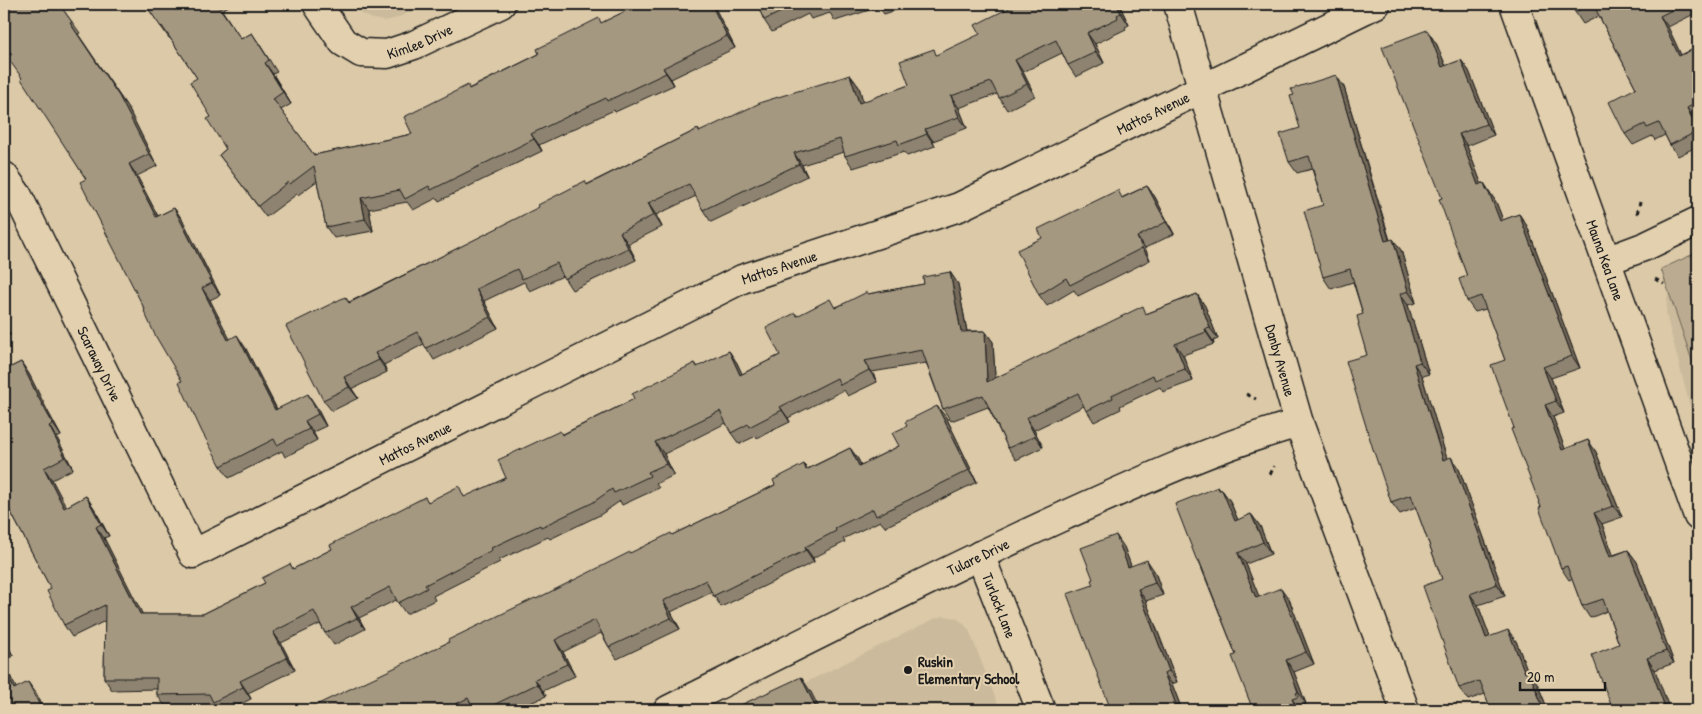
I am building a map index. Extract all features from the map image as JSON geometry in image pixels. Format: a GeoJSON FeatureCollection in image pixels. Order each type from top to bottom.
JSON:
{"type":"FeatureCollection","features":[{"type":"Feature","properties":{"kind":"street","name":"Kimlee Drive"},"geometry":{"type":"LineString","coordinates":[[317,4],[342,42],[361,53],[387,54],[414,45],[501,4]]}},
{"type":"Feature","properties":{"kind":"street","name":"Danby Avenue"},"geometry":{"type":"LineString","coordinates":[[1178,4],[1299,423],[1405,710]]}},
{"type":"Feature","properties":{"kind":"street","name":"Mattos Avenue"},"geometry":{"type":"LineString","coordinates":[[193,554],[742,279],[959,207],[1376,4]]}},
{"type":"Feature","properties":{"kind":"street","name":"Mauna Kea Lane"},"geometry":{"type":"LineString","coordinates":[[1514,4],[1698,516]]}},
{"type":"Feature","properties":{"kind":"street","name":"Scaraway Drive"},"geometry":{"type":"LineString","coordinates":[[4,176],[18,196],[193,554]]}},
{"type":"Feature","properties":{"kind":"street"},"geometry":{"type":"LineString","coordinates":[[1606,261],[1646,246],[1698,221]]}},
{"type":"Feature","properties":{"kind":"street","name":"Tulare Drive"},"geometry":{"type":"LineString","coordinates":[[668,710],[980,555],[1169,468],[1265,432],[1299,423]]}},
{"type":"Feature","properties":{"kind":"street","name":"Turlock Lane"},"geometry":{"type":"LineString","coordinates":[[980,555],[1041,710]]}},
{"type":"Feature","properties":{"kind":"path"},"geometry":{"type":"LineString","coordinates":[[1637,214],[1640,202]]}},
{"type":"Feature","properties":{"kind":"path"},"geometry":{"type":"LineString","coordinates":[[1656,279],[1664,284]]}},
{"type":"Feature","properties":{"kind":"path"},"geometry":{"type":"LineString","coordinates":[[1246,394],[1256,399]]}},
{"type":"Feature","properties":{"kind":"path"},"geometry":{"type":"LineString","coordinates":[[1270,475],[1274,466]]}},
{"type":"Feature","properties":{"kind":"shaded area"},"geometry":{"type":"Polygon","coordinates":[[[355,4],[427,4],[397,18],[385,21],[373,19],[362,14],[355,4]]]}},
{"type":"Feature","properties":{"kind":"shaded area"},"geometry":{"type":"Polygon","coordinates":[[[1698,252],[1698,378],[1661,269],[1698,252]]]}},
{"type":"Feature","properties":{"kind":"shaded area"},"geometry":{"type":"Polygon","coordinates":[[[1698,262],[1698,437],[1666,314],[1669,282],[1698,262]]]}},
{"type":"Feature","properties":{"kind":"shaded area","name":"Ruskin Elementary School"},"geometry":{"type":"Polygon","coordinates":[[[944,616],[956,618],[969,630],[1000,710],[750,710],[936,618],[944,616]]]}},
{"type":"Feature","properties":{"kind":"building"},"geometry":{"type":"Polygon","coordinates":[[[4,4],[59,4],[72,22],[70,23],[119,96],[149,154],[129,164],[156,217],[174,208],[212,283],[202,288],[228,340],[237,335],[275,410],[308,394],[318,414],[305,421],[309,429],[277,445],[274,439],[221,466],[202,432],[179,382],[182,381],[155,335],[145,310],[80,182],[86,179],[7,57],[12,54],[4,45],[4,4]]]}},
{"type":"Feature","properties":{"kind":"building"},"geometry":{"type":"Polygon","coordinates":[[[145,4],[217,4],[241,39],[252,33],[269,60],[265,63],[283,92],[273,99],[314,155],[412,134],[404,117],[468,85],[469,89],[539,54],[537,49],[599,18],[601,23],[640,4],[711,4],[727,36],[663,68],[666,73],[607,101],[606,98],[531,134],[534,139],[431,190],[429,186],[405,199],[400,190],[361,198],[365,219],[326,227],[314,166],[290,184],[288,182],[258,206],[219,155],[226,149],[207,119],[211,117],[190,82],[197,78],[145,4]]]}},
{"type":"Feature","properties":{"kind":"building"},"geometry":{"type":"Polygon","coordinates":[[[757,4],[798,4],[764,20],[757,4]]]}},
{"type":"Feature","properties":{"kind":"building"},"geometry":{"type":"Polygon","coordinates":[[[802,4],[816,4],[803,8],[802,4]]]}},
{"type":"Feature","properties":{"kind":"building"},"geometry":{"type":"Polygon","coordinates":[[[825,4],[845,4],[827,10],[825,4]]]}},
{"type":"Feature","properties":{"kind":"building"},"geometry":{"type":"Polygon","coordinates":[[[1017,4],[1116,4],[1121,13],[1117,15],[1118,18],[1087,33],[1096,52],[1068,65],[1056,40],[1015,60],[1027,84],[999,98],[991,82],[951,96],[959,117],[925,129],[927,134],[899,145],[897,140],[845,156],[840,139],[794,153],[799,164],[703,210],[689,184],[648,203],[654,215],[620,232],[628,248],[564,279],[557,263],[522,279],[517,269],[476,289],[490,317],[426,348],[417,332],[375,353],[379,360],[344,377],[349,387],[323,400],[286,326],[345,297],[349,303],[539,207],[538,205],[585,181],[587,185],[698,129],[699,132],[762,102],[850,75],[859,103],[909,85],[900,61],[934,49],[936,55],[980,34],[975,25],[1017,4]]]}},
{"type":"Feature","properties":{"kind":"building"},"geometry":{"type":"Polygon","coordinates":[[[1571,4],[1592,4],[1575,12],[1571,4]]]}},
{"type":"Feature","properties":{"kind":"building"},"geometry":{"type":"Polygon","coordinates":[[[1593,4],[1684,4],[1660,16],[1679,56],[1698,47],[1698,102],[1687,108],[1698,131],[1670,145],[1659,123],[1647,128],[1645,124],[1625,134],[1609,102],[1636,88],[1593,4]]]}},
{"type":"Feature","properties":{"kind":"building"},"geometry":{"type":"Polygon","coordinates":[[[1427,30],[1442,67],[1461,60],[1486,124],[1459,134],[1478,185],[1484,183],[1500,221],[1519,214],[1572,356],[1543,367],[1556,401],[1545,405],[1562,450],[1588,440],[1613,506],[1594,513],[1610,557],[1628,550],[1666,651],[1647,658],[1666,710],[1613,710],[1592,655],[1619,644],[1603,599],[1582,606],[1567,566],[1561,568],[1539,508],[1541,507],[1511,429],[1514,428],[1491,365],[1505,360],[1481,296],[1467,301],[1459,279],[1467,276],[1439,199],[1442,198],[1382,47],[1427,30]]]}},
{"type":"Feature","properties":{"kind":"building"},"geometry":{"type":"Polygon","coordinates":[[[1336,75],[1385,241],[1393,239],[1408,291],[1400,294],[1420,362],[1414,364],[1443,460],[1451,457],[1497,584],[1470,594],[1486,638],[1508,630],[1525,673],[1529,672],[1544,710],[1491,710],[1480,681],[1459,688],[1423,586],[1442,579],[1411,495],[1391,502],[1373,449],[1346,361],[1367,355],[1357,316],[1363,314],[1350,269],[1323,277],[1304,211],[1323,205],[1309,156],[1289,162],[1280,134],[1300,128],[1290,96],[1294,95],[1291,89],[1336,75]]]}},
{"type":"Feature","properties":{"kind":"building"},"geometry":{"type":"Polygon","coordinates":[[[1147,186],[1166,222],[1137,237],[1142,248],[1070,285],[1066,278],[1039,295],[1017,250],[1042,238],[1038,229],[1118,190],[1122,198],[1147,186]]]}},
{"type":"Feature","properties":{"kind":"building"},"geometry":{"type":"Polygon","coordinates":[[[950,272],[961,332],[985,331],[987,382],[1143,306],[1146,314],[1197,294],[1210,328],[1205,329],[1206,332],[1175,344],[1185,369],[1155,380],[1153,375],[1112,395],[1113,398],[1086,411],[1078,393],[1026,418],[1035,436],[1008,448],[983,395],[943,409],[922,350],[864,361],[869,370],[840,385],[837,378],[780,407],[782,410],[749,427],[748,424],[731,433],[720,411],[655,442],[666,464],[648,472],[650,476],[614,493],[612,489],[592,503],[491,548],[492,550],[425,585],[427,588],[398,603],[390,587],[351,607],[357,618],[325,633],[314,611],[273,632],[287,658],[240,681],[243,687],[213,702],[209,694],[157,695],[157,678],[104,678],[105,605],[64,625],[47,591],[51,589],[4,499],[4,368],[5,370],[21,362],[53,424],[49,426],[65,457],[44,468],[64,508],[86,496],[101,524],[96,527],[140,614],[203,614],[265,583],[262,578],[290,564],[293,569],[332,549],[330,545],[425,497],[428,502],[459,486],[464,497],[506,478],[498,460],[560,431],[562,435],[634,399],[632,394],[695,363],[697,367],[729,351],[740,375],[780,355],[766,328],[795,313],[797,316],[830,299],[835,308],[867,292],[868,294],[924,284],[923,277],[950,272]]]}},
{"type":"Feature","properties":{"kind":"building"},"geometry":{"type":"Polygon","coordinates":[[[937,406],[969,470],[876,516],[873,509],[835,528],[836,531],[805,547],[806,550],[713,596],[706,580],[663,601],[671,618],[609,647],[595,620],[555,640],[567,664],[535,679],[537,684],[483,710],[474,710],[468,698],[444,710],[314,710],[316,709],[314,706],[449,642],[448,640],[630,552],[671,533],[672,535],[775,485],[773,480],[804,464],[806,470],[850,448],[859,466],[899,446],[892,433],[907,426],[905,422],[937,406]]]}},
{"type":"Feature","properties":{"kind":"building"},"geometry":{"type":"Polygon","coordinates":[[[1218,487],[1219,490],[1222,490],[1235,521],[1251,514],[1263,542],[1238,553],[1256,598],[1281,588],[1306,652],[1286,660],[1298,692],[1296,693],[1298,697],[1292,699],[1297,710],[1253,710],[1232,656],[1236,655],[1175,504],[1218,487]]]}},
{"type":"Feature","properties":{"kind":"building"},"geometry":{"type":"Polygon","coordinates":[[[1116,535],[1128,567],[1147,560],[1155,583],[1138,589],[1169,671],[1164,673],[1178,710],[1111,710],[1067,594],[1093,585],[1091,580],[1093,579],[1081,548],[1116,535]]]}},
{"type":"Feature","properties":{"kind":"building"},"geometry":{"type":"Polygon","coordinates":[[[4,668],[14,689],[28,682],[42,710],[4,710],[4,668]]]}},
{"type":"Feature","properties":{"kind":"building"},"geometry":{"type":"Polygon","coordinates":[[[801,677],[817,710],[730,710],[801,677]]]}},
{"type":"Feature","properties":{"kind":"place","name":"Ruskin Elementary School"},"geometry":{"type":"Point","coordinates":[908,670]}}]}
